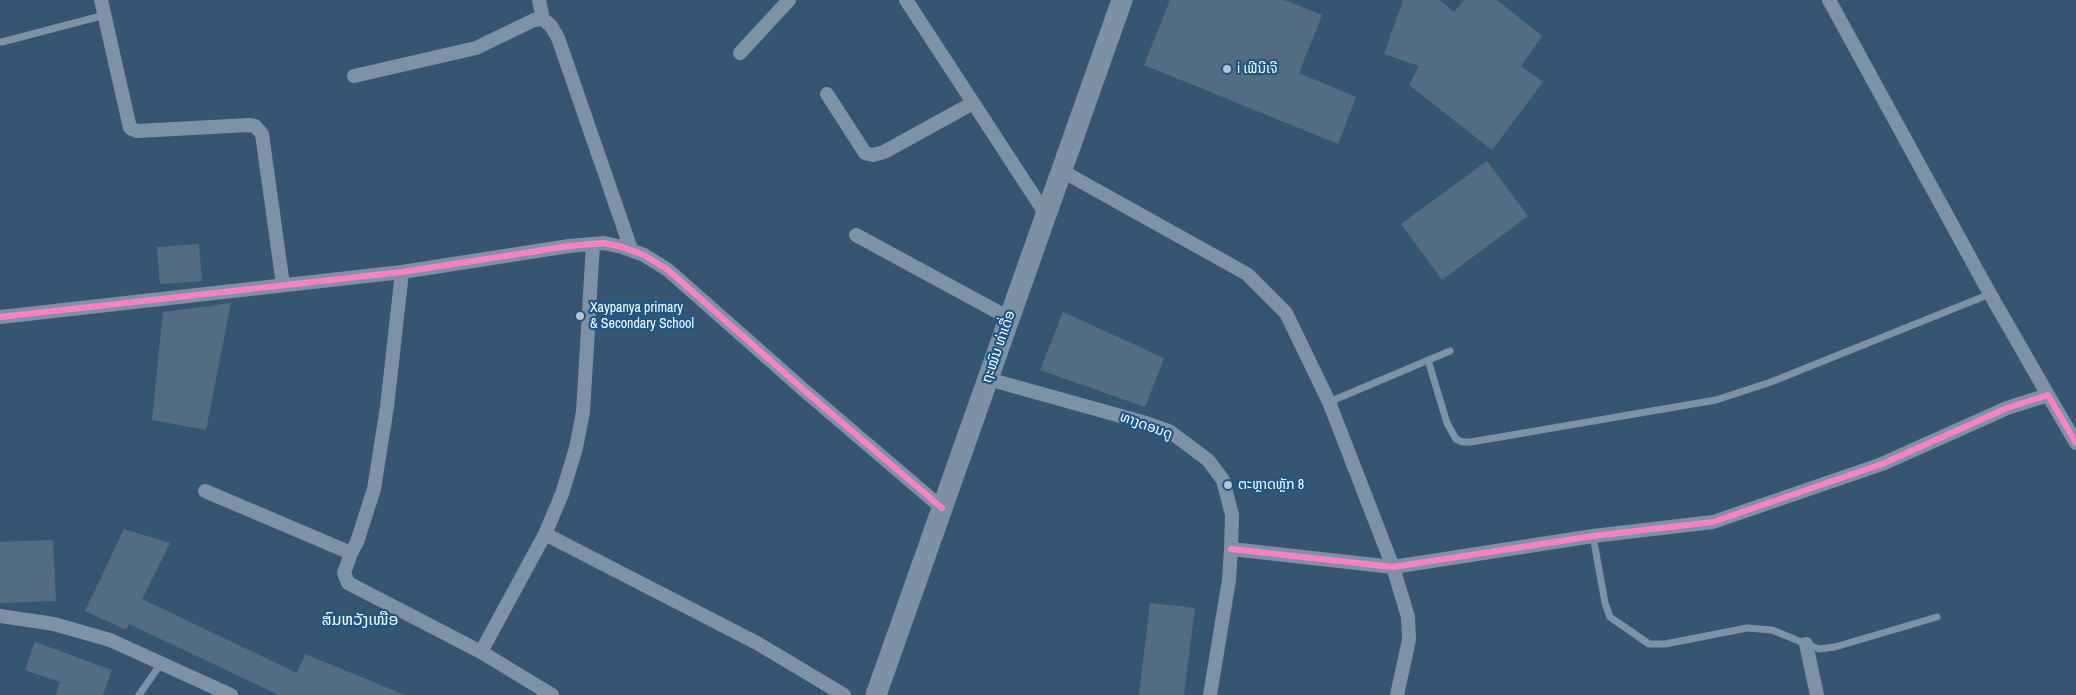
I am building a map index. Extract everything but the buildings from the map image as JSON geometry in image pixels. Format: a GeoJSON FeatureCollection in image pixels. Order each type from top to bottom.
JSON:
{"type":"FeatureCollection","features":[{"type":"Feature","properties":{"kind":"main road","name":"ຖະໝົນ ທ່າເດື່ອ"},"geometry":{"type":"LineString","coordinates":[[876,695],[1122,0]]}},
{"type":"Feature","properties":{"kind":"street"},"geometry":{"type":"LineString","coordinates":[[101,0],[130,128],[137,130],[249,125],[255,126],[262,134],[283,285]]}},
{"type":"Feature","properties":{"kind":"street"},"geometry":{"type":"LineString","coordinates":[[539,0],[543,19],[551,26],[558,38],[631,250]]}},
{"type":"Feature","properties":{"kind":"street"},"geometry":{"type":"LineString","coordinates":[[740,53],[789,0]]}},
{"type":"Feature","properties":{"kind":"street"},"geometry":{"type":"LineString","coordinates":[[906,0],[1047,216]]}},
{"type":"Feature","properties":{"kind":"street"},"geometry":{"type":"LineString","coordinates":[[1828,0],[1990,294],[2076,443]]}},
{"type":"Feature","properties":{"kind":"street"},"geometry":{"type":"LineString","coordinates":[[354,76],[476,48],[534,20],[543,19]]}},
{"type":"Feature","properties":{"kind":"street"},"geometry":{"type":"LineString","coordinates":[[827,94],[865,154],[873,155],[884,152],[973,103]]}},
{"type":"Feature","properties":{"kind":"street"},"geometry":{"type":"LineString","coordinates":[[1062,171],[1247,274],[1286,313],[1328,402],[1393,567],[1408,617],[1409,640],[1397,695]]}},
{"type":"Feature","properties":{"kind":"street"},"geometry":{"type":"LineString","coordinates":[[856,235],[1010,318]]}},
{"type":"Feature","properties":{"kind":"street"},"geometry":{"type":"LineString","coordinates":[[0,317],[402,272],[604,243],[644,255],[668,270],[805,391],[942,508]]}},
{"type":"Feature","properties":{"kind":"street"},"geometry":{"type":"LineString","coordinates":[[481,652],[545,534],[562,494],[576,448],[583,412],[593,244]]}},
{"type":"Feature","properties":{"kind":"street"},"geometry":{"type":"LineString","coordinates":[[402,272],[388,407],[374,489],[357,542],[350,553],[344,573],[348,583],[481,652],[552,695]]}},
{"type":"Feature","properties":{"kind":"street","name":"ທາງດອນດູ"},"geometry":{"type":"LineString","coordinates":[[988,379],[1169,431],[1208,460],[1223,480],[1232,515],[1231,549],[1229,580],[1210,695]]}},
{"type":"Feature","properties":{"kind":"street"},"geometry":{"type":"LineString","coordinates":[[1231,549],[1393,567],[1593,536],[1713,522],[1882,464],[2008,408],[2048,395]]}},
{"type":"Feature","properties":{"kind":"street"},"geometry":{"type":"LineString","coordinates":[[205,491],[350,553]]}},
{"type":"Feature","properties":{"kind":"street"},"geometry":{"type":"LineString","coordinates":[[545,534],[757,644],[844,695]]}},
{"type":"Feature","properties":{"kind":"street"},"geometry":{"type":"LineString","coordinates":[[0,616],[54,624],[110,640],[231,695]]}},
{"type":"Feature","properties":{"kind":"street"},"geometry":{"type":"LineString","coordinates":[[1806,644],[1817,695]]}},
{"type":"Feature","properties":{"kind":"lane"},"geometry":{"type":"LineString","coordinates":[[2,42],[105,15]]}},
{"type":"Feature","properties":{"kind":"lane"},"geometry":{"type":"LineString","coordinates":[[1428,360],[1452,432],[1456,439],[1462,442],[1471,442],[1716,400],[1771,382],[1990,294]]}},
{"type":"Feature","properties":{"kind":"lane"},"geometry":{"type":"LineString","coordinates":[[1328,402],[1450,351]]}},
{"type":"Feature","properties":{"kind":"lane"},"geometry":{"type":"LineString","coordinates":[[1593,536],[1605,604],[1610,617],[1649,644],[1665,644],[1747,628],[1772,630],[1819,649],[1835,647],[1937,617]]}},
{"type":"Feature","properties":{"kind":"lane"},"geometry":{"type":"LineString","coordinates":[[140,695],[162,662]]}},
{"type":"Feature","properties":{"kind":"cycle path"},"geometry":{"type":"LineString","coordinates":[[0,317],[402,272],[569,246],[604,243],[644,255],[668,270],[805,391],[942,508]]}},
{"type":"Feature","properties":{"kind":"cycle path"},"geometry":{"type":"LineString","coordinates":[[1231,549],[1393,567],[1593,536],[1713,522],[1882,464],[2007,408],[2048,395],[2076,443]]}},
{"type":"Feature","properties":{"kind":"place","name":"i ເຟີນີເຈີ"},"geometry":{"type":"Point","coordinates":[1227,69]}},
{"type":"Feature","properties":{"kind":"place","name":"Xaypanya primary & Secondary School"},"geometry":{"type":"Point","coordinates":[580,316]}},
{"type":"Feature","properties":{"kind":"place","name":"ຕະຫຼາດຫຼັກ 8"},"geometry":{"type":"Point","coordinates":[1228,485]}},
{"type":"Feature","properties":{"kind":"district","name":"ສົມຫວັງເໜືອ"},"geometry":{"type":"Point","coordinates":[360,621]}}]}
